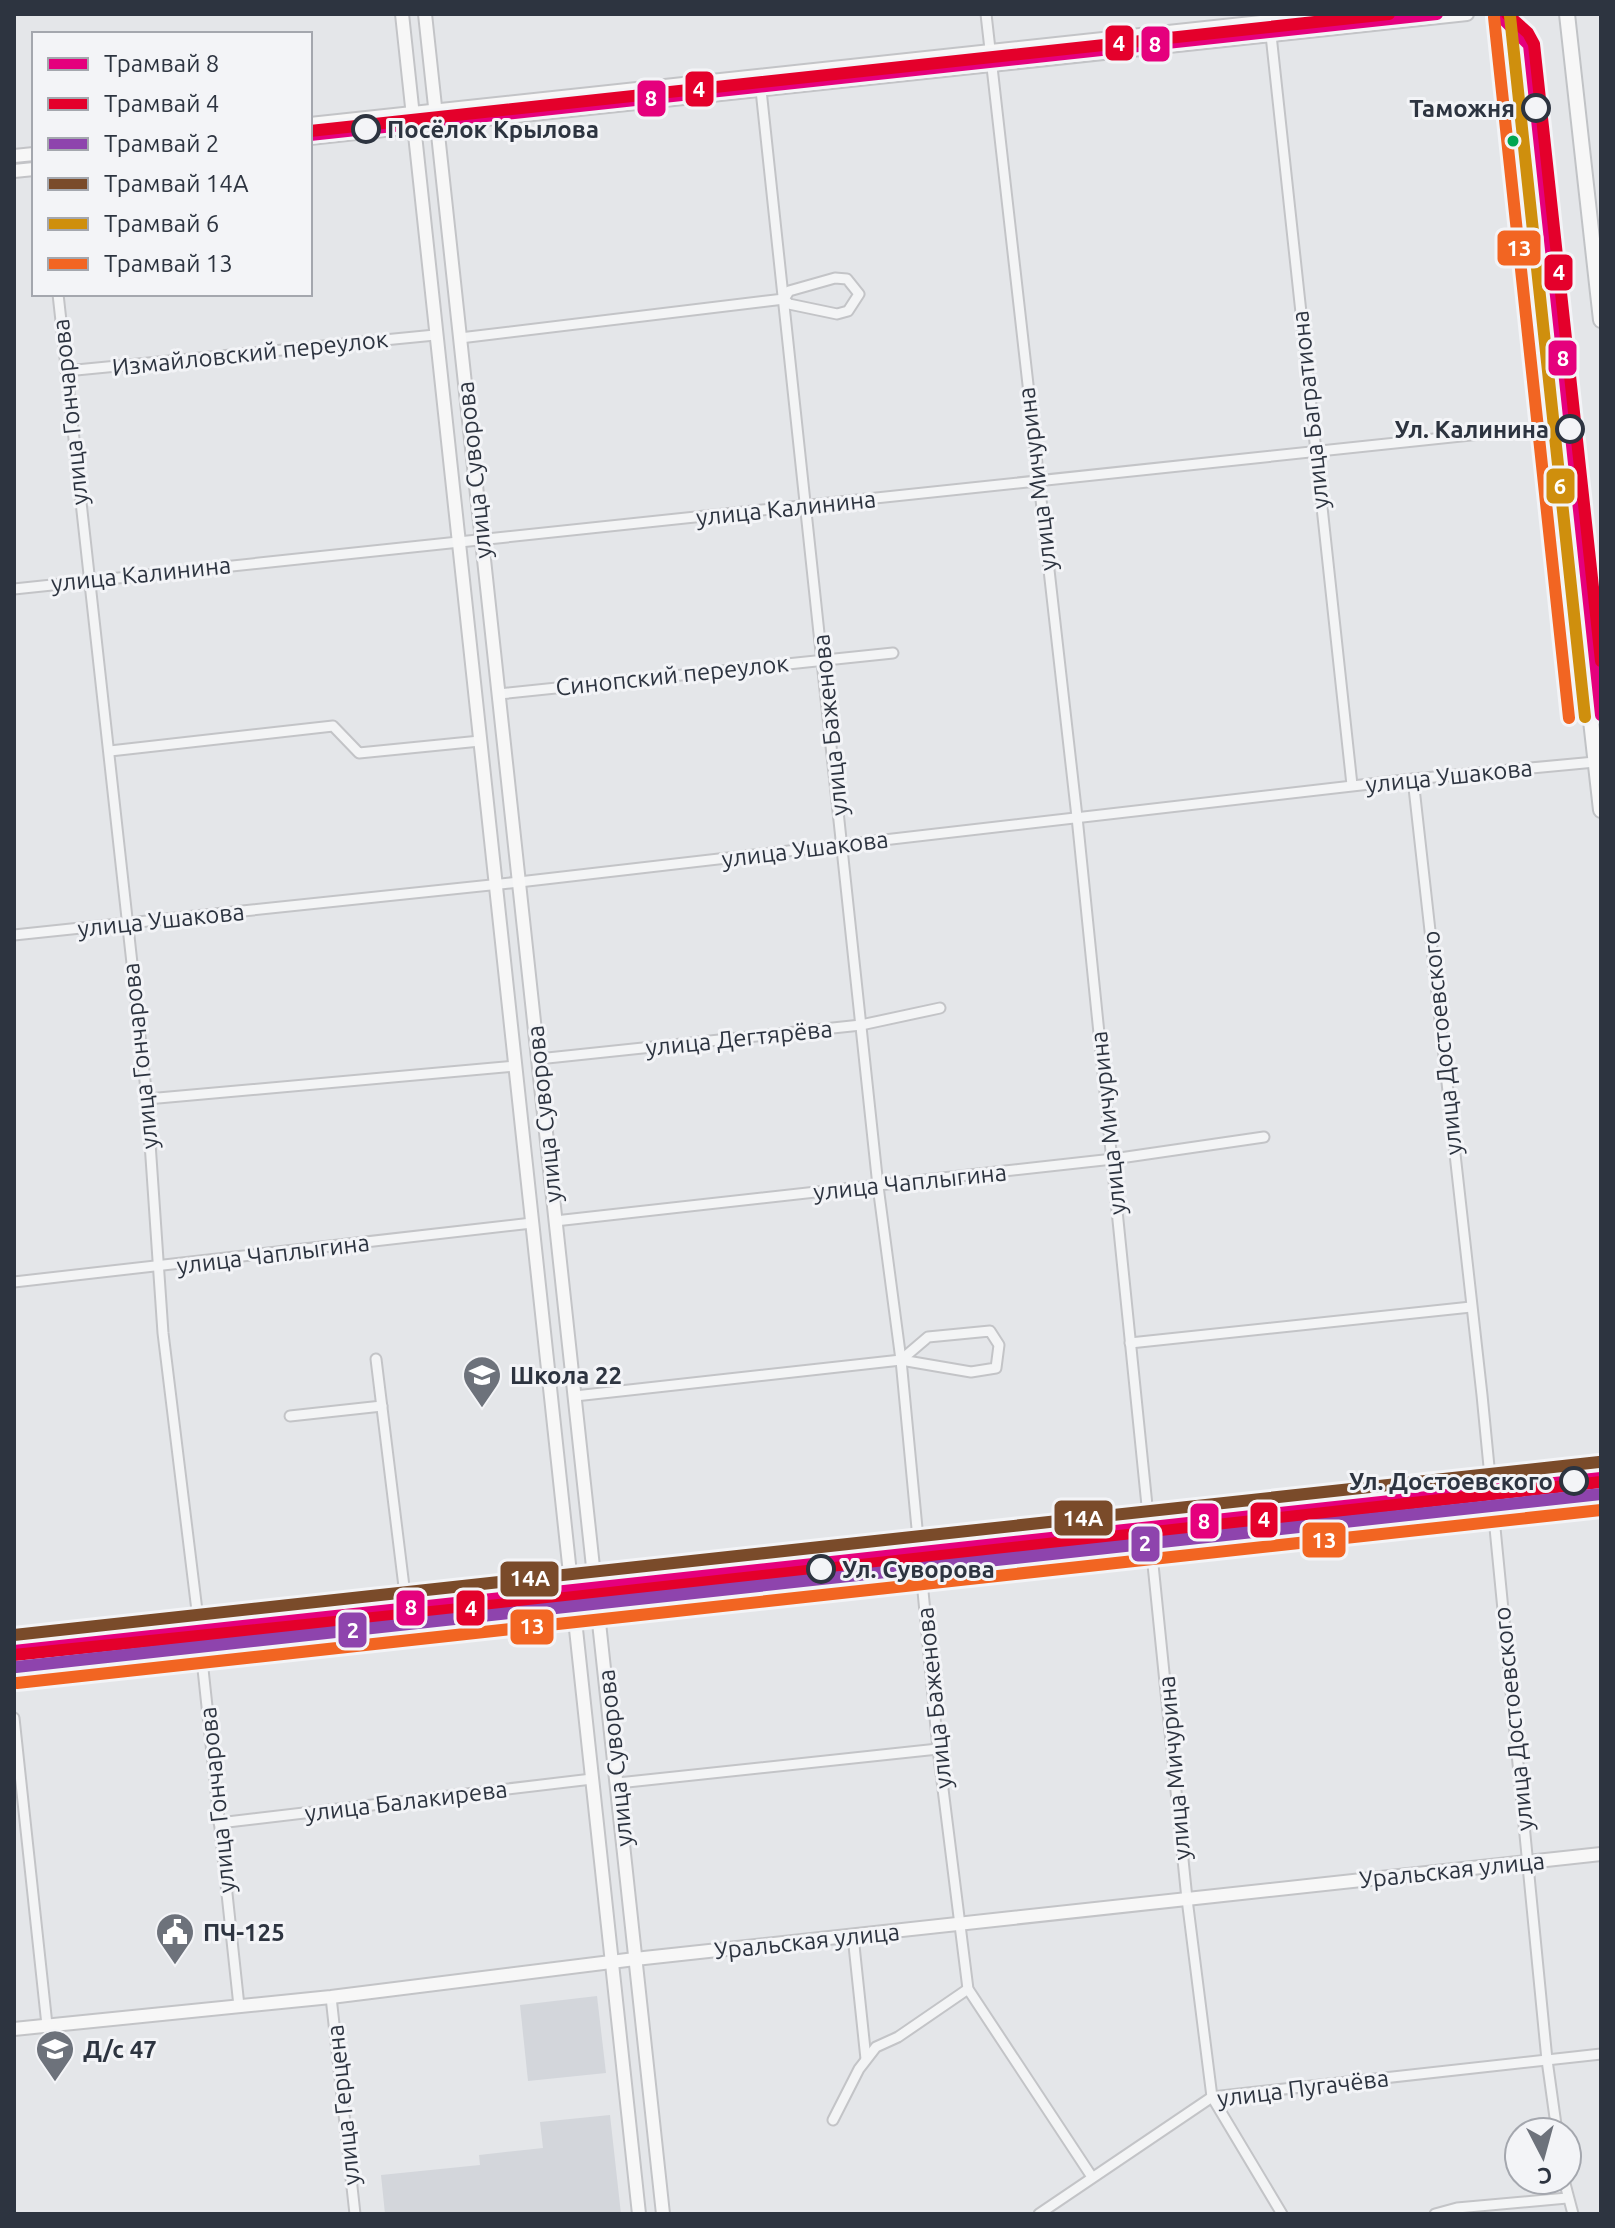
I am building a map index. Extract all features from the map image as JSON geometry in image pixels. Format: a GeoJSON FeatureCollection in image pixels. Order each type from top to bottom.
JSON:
{"type":"FeatureCollection","features":[{"type":"Feature","properties":{"kind":"main road","name":"улица Суворова"},"geometry":{"type":"LineString","coordinates":[[402,14],[639,2214]]}},
{"type":"Feature","properties":{"kind":"main road","name":"улица Суворова"},"geometry":{"type":"LineString","coordinates":[[425,14],[663,2214]]}},
{"type":"Feature","properties":{"kind":"main road"},"geometry":{"type":"LineString","coordinates":[[436,118],[989,51],[1333,14]]}},
{"type":"Feature","properties":{"kind":"main road"},"geometry":{"type":"LineString","coordinates":[[312,124],[413,120],[761,90],[1467,14]]}},
{"type":"Feature","properties":{"kind":"main road"},"geometry":{"type":"LineString","coordinates":[[1512,14],[1601,810]]}},
{"type":"Feature","properties":{"kind":"main road"},"geometry":{"type":"LineString","coordinates":[[1567,14],[1595,210],[1601,320]]}},
{"type":"Feature","properties":{"kind":"main road"},"geometry":{"type":"LineString","coordinates":[[312,138],[413,120]]}},
{"type":"Feature","properties":{"kind":"main road"},"geometry":{"type":"LineString","coordinates":[[14,1647],[1601,1466]]}},
{"type":"Feature","properties":{"kind":"main road"},"geometry":{"type":"LineString","coordinates":[[14,1660],[1601,1486]]}},
{"type":"Feature","properties":{"kind":"main road","name":"Уральская улица"},"geometry":{"type":"LineString","coordinates":[[14,2029],[331,1997],[635,1959],[1601,1854]]}},
{"type":"Feature","properties":{"kind":"street","name":"улица Мичурина"},"geometry":{"type":"LineString","coordinates":[[986,14],[1077,817],[1130,1343],[1151,1519],[1187,1899],[1212,2097],[1282,2214]]}},
{"type":"Feature","properties":{"kind":"street","name":"улица Багратиона"},"geometry":{"type":"LineString","coordinates":[[1271,35],[1352,785]]}},
{"type":"Feature","properties":{"kind":"street","name":"улица Баженова"},"geometry":{"type":"LineString","coordinates":[[761,90],[878,1186],[901,1360],[938,1749],[968,1989],[1092,2177]]}},
{"type":"Feature","properties":{"kind":"street"},"geometry":{"type":"LineString","coordinates":[[835,278],[847,279],[859,294],[848,311],[837,314],[789,304],[784,299],[789,291],[835,278]]}},
{"type":"Feature","properties":{"kind":"street","name":"улица Гончарова"},"geometry":{"type":"LineString","coordinates":[[58,296],[147,1099],[157,1268],[199,1627]]}},
{"type":"Feature","properties":{"kind":"street"},"geometry":{"type":"LineString","coordinates":[[460,338],[784,299]]}},
{"type":"Feature","properties":{"kind":"street","name":"Измайловский переулок"},"geometry":{"type":"LineString","coordinates":[[66,371],[435,335]]}},
{"type":"Feature","properties":{"kind":"street","name":"улица Калинина"},"geometry":{"type":"LineString","coordinates":[[14,589],[460,540],[806,507],[1037,478],[1557,426]]}},
{"type":"Feature","properties":{"kind":"street","name":"Синопский переулок"},"geometry":{"type":"LineString","coordinates":[[499,694],[893,653]]}},
{"type":"Feature","properties":{"kind":"street"},"geometry":{"type":"LineString","coordinates":[[110,751],[333,726],[359,753],[480,741]]}},
{"type":"Feature","properties":{"kind":"street","name":"улица Ушакова"},"geometry":{"type":"LineString","coordinates":[[14,935],[496,885],[1352,785],[1595,762]]}},
{"type":"Feature","properties":{"kind":"street","name":"улица Достоевского"},"geometry":{"type":"LineString","coordinates":[[1413,779],[1491,1479],[1555,2116]]}},
{"type":"Feature","properties":{"kind":"street","name":"улица Дегтярёва"},"geometry":{"type":"LineString","coordinates":[[538,1059],[861,1025],[940,1008]]}},
{"type":"Feature","properties":{"kind":"street"},"geometry":{"type":"LineString","coordinates":[[147,1099],[515,1066]]}},
{"type":"Feature","properties":{"kind":"street","name":"улица Чаплыгина"},"geometry":{"type":"LineString","coordinates":[[555,1221],[1113,1159],[1264,1137]]}},
{"type":"Feature","properties":{"kind":"street","name":"улица Чаплыгина"},"geometry":{"type":"LineString","coordinates":[[14,1282],[532,1223]]}},
{"type":"Feature","properties":{"kind":"street"},"geometry":{"type":"LineString","coordinates":[[1130,1343],[1471,1307]]}},
{"type":"Feature","properties":{"kind":"street"},"geometry":{"type":"LineString","coordinates":[[575,1396],[901,1360],[971,1372],[996,1368],[999,1345],[990,1331],[928,1337],[901,1360]]}},
{"type":"Feature","properties":{"kind":"street"},"geometry":{"type":"LineString","coordinates":[[376,1359],[406,1603]]}},
{"type":"Feature","properties":{"kind":"street"},"geometry":{"type":"LineString","coordinates":[[290,1416],[382,1406]]}},
{"type":"Feature","properties":{"kind":"street","name":"улица Гончарова"},"geometry":{"type":"LineString","coordinates":[[200,1641],[239,2006]]}},
{"type":"Feature","properties":{"kind":"street"},"geometry":{"type":"LineString","coordinates":[[14,1718],[47,2025]]}},
{"type":"Feature","properties":{"kind":"street"},"geometry":{"type":"LineString","coordinates":[[618,1783],[938,1749]]}},
{"type":"Feature","properties":{"kind":"street","name":"улица Балакирева"},"geometry":{"type":"LineString","coordinates":[[219,1823],[592,1779]]}},
{"type":"Feature","properties":{"kind":"street"},"geometry":{"type":"LineString","coordinates":[[853,1936],[866,2059]]}},
{"type":"Feature","properties":{"kind":"street"},"geometry":{"type":"LineString","coordinates":[[833,2120],[866,2059],[876,2047],[898,2037],[968,1989]]}},
{"type":"Feature","properties":{"kind":"street","name":"улица Герцена"},"geometry":{"type":"LineString","coordinates":[[331,1997],[355,2214]]}},
{"type":"Feature","properties":{"kind":"street","name":"улица Пугачёва"},"geometry":{"type":"LineString","coordinates":[[1039,2214],[1051,2211],[1092,2177],[1212,2097],[1601,2054]]}},
{"type":"Feature","properties":{"kind":"street"},"geometry":{"type":"LineString","coordinates":[[1435,2214],[1457,2208],[1567,2198],[1573,2214]]}},
{"type":"Feature","properties":{"kind":"shaded area"},"geometry":{"type":"Polygon","coordinates":[[[597,1996],[606,2073],[528,2081],[520,2005],[597,1996]]]}},
{"type":"Feature","properties":{"kind":"shaded area"},"geometry":{"type":"Polygon","coordinates":[[[610,2115],[621,2214],[385,2214],[381,2175],[480,2165],[479,2155],[543,2148],[540,2122],[610,2115]]]}},
{"type":"Feature","properties":{"kind":"tram line","name":"4"},"geometry":{"type":"LineString","coordinates":[[312,131],[1389,14]]}},
{"type":"Feature","properties":{"kind":"tram line","name":"8"},"geometry":{"type":"LineString","coordinates":[[312,135],[1437,14]]}},
{"type":"Feature","properties":{"kind":"tram line","name":"8"},"geometry":{"type":"LineString","coordinates":[[1498,14],[1529,45],[1601,715]]}},
{"type":"Feature","properties":{"kind":"tram line","name":"4"},"geometry":{"type":"LineString","coordinates":[[1507,14],[1528,33],[1534,44],[1601,661]]}},
{"type":"Feature","properties":{"kind":"tram line","name":"6"},"geometry":{"type":"LineString","coordinates":[[1510,16],[1585,717]]}},
{"type":"Feature","properties":{"kind":"tram line","name":"13"},"geometry":{"type":"LineString","coordinates":[[1494,17],[1569,718]]}},
{"type":"Feature","properties":{"kind":"tram line","name":"14А"},"geometry":{"type":"LineString","coordinates":[[14,1635],[1599,1462]]}},
{"type":"Feature","properties":{"kind":"tram line","name":"8"},"geometry":{"type":"LineString","coordinates":[[14,1651],[1601,1478]]}},
{"type":"Feature","properties":{"kind":"tram line","name":"4"},"geometry":{"type":"LineString","coordinates":[[14,1655],[556,1599],[1601,1482]]}},
{"type":"Feature","properties":{"kind":"tram line","name":"2"},"geometry":{"type":"LineString","coordinates":[[16,1667],[1601,1494]]}},
{"type":"Feature","properties":{"kind":"tram line","name":"13"},"geometry":{"type":"LineString","coordinates":[[17,1683],[1601,1510]]}},
{"type":"Feature","properties":{"kind":"place","name":"Таможня"},"geometry":{"type":"Point","coordinates":[1536,108]}},
{"type":"Feature","properties":{"kind":"place","name":"Посёлок Крылова"},"geometry":{"type":"Point","coordinates":[366,129]}},
{"type":"Feature","properties":{"kind":"place","name":"Ул. Калинина"},"geometry":{"type":"Point","coordinates":[1570,429]}},
{"type":"Feature","properties":{"kind":"place","name":"Школа 22"},"geometry":{"type":"Point","coordinates":[482,1409]}},
{"type":"Feature","properties":{"kind":"place","name":"Ул. Достоевского"},"geometry":{"type":"Point","coordinates":[1574,1481]}},
{"type":"Feature","properties":{"kind":"place","name":"Ул. Суворова"},"geometry":{"type":"Point","coordinates":[821,1569]}},
{"type":"Feature","properties":{"kind":"place","name":"ПЧ-125"},"geometry":{"type":"Point","coordinates":[175,1966]}},
{"type":"Feature","properties":{"kind":"place","name":"Д/с 47"},"geometry":{"type":"Point","coordinates":[55,2083]}}]}
